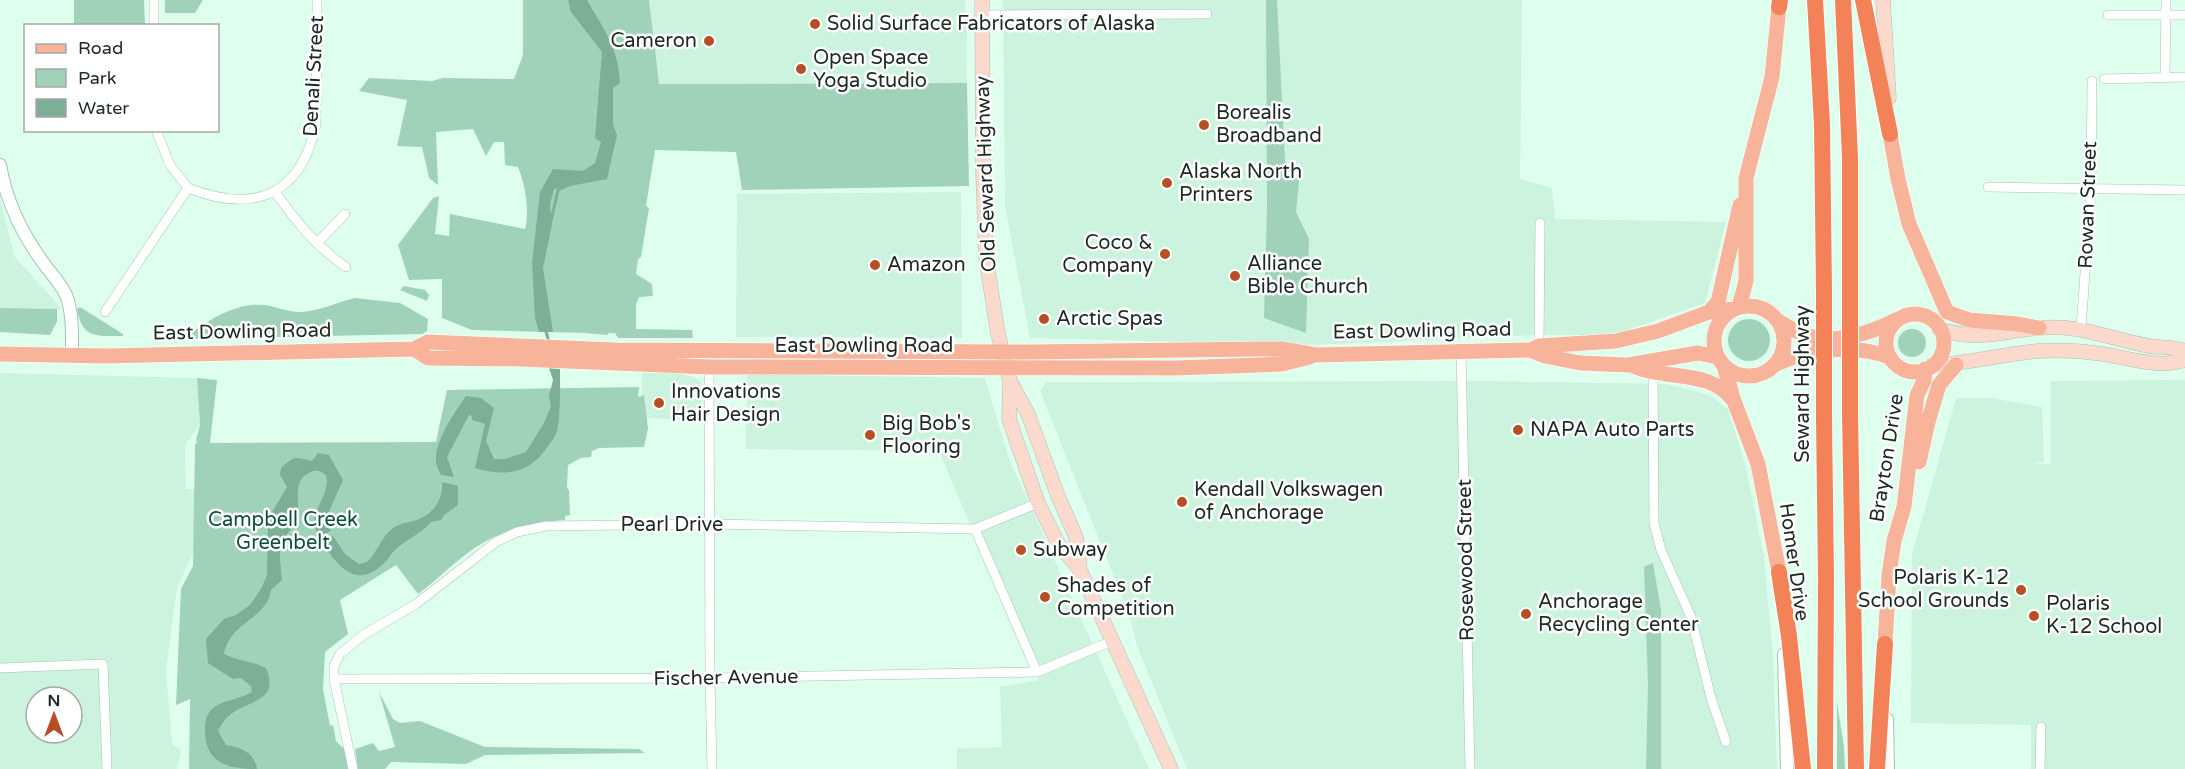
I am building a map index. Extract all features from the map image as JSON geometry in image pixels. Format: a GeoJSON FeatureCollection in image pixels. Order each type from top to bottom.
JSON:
{"type":"FeatureCollection","features":[{"type":"Feature","properties":{"kind":"highway","name":"Seward Highway"},"geometry":{"type":"LineString","coordinates":[[1815,0],[1822,124],[1826,580],[1825,769]]}},
{"type":"Feature","properties":{"kind":"highway"},"geometry":{"type":"LineString","coordinates":[[1843,0],[1850,158],[1850,413],[1856,769]]}},
{"type":"Feature","properties":{"kind":"highway"},"geometry":{"type":"LineString","coordinates":[[1863,0],[1890,134]]}},
{"type":"Feature","properties":{"kind":"highway"},"geometry":{"type":"LineString","coordinates":[[1779,572],[1789,636],[1803,769]]}},
{"type":"Feature","properties":{"kind":"highway"},"geometry":{"type":"LineString","coordinates":[[1877,769],[1886,644]]}},
{"type":"Feature","properties":{"kind":"main road","name":"Old Seward Highway"},"geometry":{"type":"LineString","coordinates":[[982,0],[986,258],[1008,374],[1028,414],[1058,496],[1076,537],[1080,570]]}},
{"type":"Feature","properties":{"kind":"main road"},"geometry":{"type":"LineString","coordinates":[[1883,0],[1890,134],[1898,179],[1909,224],[1947,312],[1969,320],[2039,328],[2081,329],[2117,339],[2185,351]]}},
{"type":"Feature","properties":{"kind":"main road"},"geometry":{"type":"LineString","coordinates":[[1709,312],[1718,302],[1772,77],[1779,2]]}},
{"type":"Feature","properties":{"kind":"main road"},"geometry":{"type":"LineString","coordinates":[[1736,308],[1746,281],[1746,178]]}},
{"type":"Feature","properties":{"kind":"main road"},"geometry":{"type":"LineString","coordinates":[[1938,327],[1940,298]]}},
{"type":"Feature","properties":{"kind":"main road"},"geometry":{"type":"LineString","coordinates":[[1890,357],[1874,352],[1820,351],[1790,358],[1756,375],[1744,376],[1733,373],[1721,362],[1714,346],[1714,335],[1717,324],[1724,315],[1736,308],[1754,306],[1764,309],[1795,332],[1811,337],[1834,338],[1860,334],[1882,327],[1904,316],[1922,315],[1938,327],[1953,334],[1977,337],[2039,328]]}},
{"type":"Feature","properties":{"kind":"main road","name":"East Dowling Road"},"geometry":{"type":"LineString","coordinates":[[587,355],[709,350],[1282,349],[1316,355],[1461,351],[1616,341],[1658,331],[1709,312],[1736,308]]}},
{"type":"Feature","properties":{"kind":"main road"},"geometry":{"type":"LineString","coordinates":[[1904,316],[1896,320],[1887,334],[1887,350],[1890,357],[1909,371],[2039,351],[2102,354],[2151,363],[2173,364],[2185,360]]}},
{"type":"Feature","properties":{"kind":"main road"},"geometry":{"type":"LineString","coordinates":[[1774,365],[1780,358],[1784,339],[1778,321]]}},
{"type":"Feature","properties":{"kind":"main road","name":"Brayton Drive"},"geometry":{"type":"LineString","coordinates":[[1886,644],[1889,575],[1894,541],[1904,507],[1917,394],[1929,367],[1942,351],[1943,341],[1938,327]]}},
{"type":"Feature","properties":{"kind":"main road","name":"East Dowling Road"},"geometry":{"type":"LineString","coordinates":[[0,354],[238,354],[414,349],[428,342],[519,353],[587,355],[709,367],[1008,374],[1282,364],[1316,355]]}},
{"type":"Feature","properties":{"kind":"main road"},"geometry":{"type":"LineString","coordinates":[[0,345],[57,347],[72,355]]}},
{"type":"Feature","properties":{"kind":"main road","name":"East Dowling Road"},"geometry":{"type":"LineString","coordinates":[[1534,348],[1545,356],[1580,363],[1628,364],[1698,353],[1721,362]]}},
{"type":"Feature","properties":{"kind":"main road"},"geometry":{"type":"LineString","coordinates":[[0,364],[55,365],[72,355]]}},
{"type":"Feature","properties":{"kind":"main road","name":"Homer Drive"},"geometry":{"type":"LineString","coordinates":[[1721,362],[1758,464],[1779,572]]}},
{"type":"Feature","properties":{"kind":"main road"},"geometry":{"type":"LineString","coordinates":[[1628,364],[1653,372],[1704,379],[1719,387],[1734,401]]}},
{"type":"Feature","properties":{"kind":"main road"},"geometry":{"type":"LineString","coordinates":[[1904,507],[1939,386],[1956,364]]}},
{"type":"Feature","properties":{"kind":"main road","name":"Old Seward Highway"},"geometry":{"type":"LineString","coordinates":[[1008,374],[1009,419],[1038,503],[1058,543],[1080,570],[1171,769]]}},
{"type":"Feature","properties":{"kind":"street"},"geometry":{"type":"LineString","coordinates":[[154,0],[154,24]]}},
{"type":"Feature","properties":{"kind":"street","name":"Denali Street"},"geometry":{"type":"LineString","coordinates":[[188,188],[210,197],[254,200],[275,192],[304,161],[312,144],[316,124],[317,0]]}},
{"type":"Feature","properties":{"kind":"street"},"geometry":{"type":"LineString","coordinates":[[2165,77],[2166,0]]}},
{"type":"Feature","properties":{"kind":"street"},"geometry":{"type":"LineString","coordinates":[[982,15],[1207,14]]}},
{"type":"Feature","properties":{"kind":"street"},"geometry":{"type":"LineString","coordinates":[[2108,15],[2185,15]]}},
{"type":"Feature","properties":{"kind":"street"},"geometry":{"type":"LineString","coordinates":[[2104,79],[2185,77]]}},
{"type":"Feature","properties":{"kind":"street","name":"Rowan Street"},"geometry":{"type":"LineString","coordinates":[[2081,329],[2091,189],[2092,81]]}},
{"type":"Feature","properties":{"kind":"street"},"geometry":{"type":"LineString","coordinates":[[105,312],[188,188],[170,165],[157,132]]}},
{"type":"Feature","properties":{"kind":"street"},"geometry":{"type":"LineString","coordinates":[[0,165],[13,212],[33,249],[57,279],[66,296],[70,314],[72,355]]}},
{"type":"Feature","properties":{"kind":"street"},"geometry":{"type":"LineString","coordinates":[[1988,187],[2185,190]]}},
{"type":"Feature","properties":{"kind":"street"},"geometry":{"type":"LineString","coordinates":[[275,192],[316,243],[328,255],[346,267]]}},
{"type":"Feature","properties":{"kind":"street"},"geometry":{"type":"LineString","coordinates":[[316,243],[345,214]]}},
{"type":"Feature","properties":{"kind":"street"},"geometry":{"type":"LineString","coordinates":[[1534,348],[1540,223]]}},
{"type":"Feature","properties":{"kind":"street"},"geometry":{"type":"LineString","coordinates":[[709,350],[712,769]]}},
{"type":"Feature","properties":{"kind":"street","name":"Rosewood Street"},"geometry":{"type":"LineString","coordinates":[[1461,351],[1470,769]]}},
{"type":"Feature","properties":{"kind":"street"},"geometry":{"type":"LineString","coordinates":[[1653,372],[1654,523],[1661,550],[1692,618],[1711,698],[1726,742]]}},
{"type":"Feature","properties":{"kind":"street","name":"Pearl Drive"},"geometry":{"type":"LineString","coordinates":[[333,680],[334,666],[340,654],[363,636],[416,604],[495,542],[517,532],[546,526],[711,524],[975,529],[1038,503]]}},
{"type":"Feature","properties":{"kind":"street"},"geometry":{"type":"LineString","coordinates":[[975,529],[1037,672]]}},
{"type":"Feature","properties":{"kind":"street","name":"Homer Drive"},"geometry":{"type":"LineString","coordinates":[[1779,572],[1787,769]]}},
{"type":"Feature","properties":{"kind":"street","name":"Fischer Avenue"},"geometry":{"type":"LineString","coordinates":[[333,680],[710,678],[1037,672],[1112,641]]}},
{"type":"Feature","properties":{"kind":"street","name":"Brayton Drive"},"geometry":{"type":"LineString","coordinates":[[1886,644],[1888,769]]}},
{"type":"Feature","properties":{"kind":"street"},"geometry":{"type":"LineString","coordinates":[[0,668],[103,664],[107,769]]}},
{"type":"Feature","properties":{"kind":"street"},"geometry":{"type":"LineString","coordinates":[[333,680],[353,769]]}},
{"type":"Feature","properties":{"kind":"street"},"geometry":{"type":"LineString","coordinates":[[2040,769],[2041,726]]}},
{"type":"Feature","properties":{"kind":"shaded area"},"geometry":{"type":"Polygon","coordinates":[[[649,0],[965,0],[967,83],[658,84],[649,0]]]}},
{"type":"Feature","properties":{"kind":"shaded area"},"geometry":{"type":"Polygon","coordinates":[[[1003,0],[1522,0],[1520,179],[1552,188],[1555,219],[1726,222],[1705,303],[1613,335],[1537,335],[1311,345],[1030,338],[1005,206],[1003,0]]]}},
{"type":"Feature","properties":{"kind":"shaded area"},"geometry":{"type":"Polygon","coordinates":[[[961,192],[962,338],[736,337],[737,194],[961,192]]]}},
{"type":"Feature","properties":{"kind":"shaded area"},"geometry":{"type":"Polygon","coordinates":[[[0,197],[14,256],[62,309],[0,308],[0,197]]]}},
{"type":"Feature","properties":{"kind":"shaded area"},"geometry":{"type":"Polygon","coordinates":[[[0,373],[197,378],[200,425],[185,445],[186,489],[195,489],[193,554],[177,588],[166,671],[172,744],[181,750],[177,769],[0,769],[0,373]]]}},
{"type":"Feature","properties":{"kind":"shaded area"},"geometry":{"type":"Polygon","coordinates":[[[642,373],[678,373],[701,382],[701,420],[641,418],[642,373]]]}},
{"type":"Feature","properties":{"kind":"shaded area"},"geometry":{"type":"Polygon","coordinates":[[[747,374],[985,378],[1009,459],[1149,769],[957,769],[957,749],[1002,747],[1000,687],[1039,680],[939,451],[746,449],[747,374]]]}},
{"type":"Feature","properties":{"kind":"shaded area","name":"Polaris K-12 School Grounds"},"geometry":{"type":"Polygon","coordinates":[[[2185,380],[2185,769],[2031,769],[2031,725],[1911,723],[1912,555],[1956,398],[1991,398],[2042,407],[2044,462],[2034,464],[2051,464],[2051,381],[2185,380]]]}},
{"type":"Feature","properties":{"kind":"shaded area"},"geometry":{"type":"Polygon","coordinates":[[[1480,381],[1666,384],[1709,395],[1728,409],[1746,468],[1764,557],[1773,657],[1777,769],[1187,769],[1137,646],[1131,620],[1040,391],[1046,382],[1480,381]]]}},
{"type":"Feature","properties":{"kind":"green space"},"geometry":{"type":"Polygon","coordinates":[[[74,0],[144,0],[145,24],[74,24],[74,0]]]}},
{"type":"Feature","properties":{"kind":"green space"},"geometry":{"type":"Polygon","coordinates":[[[165,0],[203,0],[195,13],[165,13],[165,0]]]}},
{"type":"Feature","properties":{"kind":"green space"},"geometry":{"type":"Polygon","coordinates":[[[523,0],[649,0],[659,84],[967,83],[969,186],[742,190],[736,152],[655,150],[646,206],[649,208],[636,274],[652,284],[653,296],[639,297],[636,304],[636,329],[692,330],[693,338],[618,338],[615,333],[608,333],[608,335],[472,330],[442,318],[442,279],[409,280],[398,245],[433,198],[439,196],[435,234],[449,236],[450,214],[525,229],[527,206],[521,174],[518,167],[505,165],[504,142],[494,142],[486,156],[473,129],[436,132],[438,185],[429,178],[422,147],[397,146],[407,100],[359,91],[369,78],[432,81],[443,78],[514,79],[523,55],[523,0]]]}},
{"type":"Feature","properties":{"kind":"green space"},"geometry":{"type":"Polygon","coordinates":[[[1266,0],[1277,0],[1285,161],[1299,181],[1296,212],[1309,239],[1306,333],[1264,318],[1267,208],[1266,0]]]}},
{"type":"Feature","properties":{"kind":"green space"},"geometry":{"type":"Polygon","coordinates":[[[404,286],[425,290],[429,295],[427,301],[400,290],[404,286]]]}},
{"type":"Feature","properties":{"kind":"green space"},"geometry":{"type":"Polygon","coordinates":[[[355,298],[400,303],[428,319],[427,331],[422,334],[184,339],[221,314],[242,307],[264,305],[301,312],[355,298]]]}},
{"type":"Feature","properties":{"kind":"green space"},"geometry":{"type":"Polygon","coordinates":[[[80,307],[123,336],[98,335],[87,331],[79,319],[77,309],[80,307]]]}},
{"type":"Feature","properties":{"kind":"green space"},"geometry":{"type":"Polygon","coordinates":[[[0,308],[57,309],[57,322],[50,335],[0,332],[0,308]]]}},
{"type":"Feature","properties":{"kind":"green space"},"geometry":{"type":"Polygon","coordinates":[[[1749,319],[1757,320],[1764,325],[1769,332],[1769,348],[1764,355],[1757,360],[1749,361],[1741,360],[1734,355],[1729,348],[1728,340],[1729,332],[1734,325],[1741,320],[1749,319]]]}},
{"type":"Feature","properties":{"kind":"green space"},"geometry":{"type":"Polygon","coordinates":[[[1912,329],[1922,333],[1926,343],[1922,353],[1912,357],[1902,353],[1898,343],[1902,333],[1912,329]]]}},
{"type":"Feature","properties":{"kind":"green space","name":"Campbell Creek Greenbelt"},"geometry":{"type":"Polygon","coordinates":[[[197,378],[217,380],[210,443],[436,442],[447,390],[639,387],[638,397],[644,395],[648,428],[644,447],[599,448],[592,451],[591,457],[581,458],[568,465],[567,488],[570,515],[565,516],[565,520],[527,525],[491,538],[462,557],[418,594],[396,565],[340,600],[348,634],[325,652],[323,689],[330,726],[333,725],[336,741],[357,762],[355,749],[373,743],[379,751],[395,747],[379,692],[393,719],[400,723],[420,721],[485,747],[639,749],[645,753],[485,755],[466,764],[391,762],[385,769],[189,769],[190,699],[176,705],[181,589],[193,566],[195,444],[200,425],[197,378]]]}},
{"type":"Feature","properties":{"kind":"green space"},"geometry":{"type":"Polygon","coordinates":[[[1653,563],[1661,610],[1661,769],[1646,769],[1648,685],[1644,567],[1653,563]]]}},
{"type":"Feature","properties":{"kind":"green space"},"geometry":{"type":"Polygon","coordinates":[[[1837,702],[1844,747],[1845,769],[1837,769],[1837,702]]]}},
{"type":"Feature","properties":{"kind":"water"},"geometry":{"type":"Polygon","coordinates":[[[568,0],[587,0],[613,49],[620,83],[613,88],[613,124],[617,135],[607,179],[554,189],[550,205],[552,225],[543,268],[553,332],[539,332],[535,318],[532,263],[540,192],[553,169],[583,171],[595,163],[601,142],[595,138],[602,52],[571,12],[568,0]]]}},
{"type":"Feature","properties":{"kind":"water"},"geometry":{"type":"Polygon","coordinates":[[[549,368],[560,369],[559,420],[556,434],[533,463],[525,468],[507,472],[475,468],[485,424],[472,420],[472,416],[469,415],[447,457],[454,477],[441,475],[436,463],[438,445],[451,418],[466,396],[481,398],[494,408],[486,441],[494,459],[505,459],[526,452],[544,423],[551,406],[549,396],[553,380],[549,368]]]}},
{"type":"Feature","properties":{"kind":"water"},"geometry":{"type":"Polygon","coordinates":[[[318,453],[329,455],[343,480],[326,518],[331,530],[319,540],[315,519],[327,480],[326,475],[322,472],[311,472],[300,481],[297,519],[282,543],[280,559],[282,580],[271,590],[263,608],[233,634],[224,654],[266,668],[269,678],[268,691],[264,696],[228,716],[218,731],[226,745],[242,749],[250,755],[257,769],[228,766],[214,757],[209,750],[206,741],[206,718],[217,705],[252,692],[251,686],[241,678],[233,679],[208,663],[206,639],[224,619],[236,615],[250,605],[261,589],[267,575],[268,519],[287,487],[280,475],[281,468],[295,458],[312,461],[318,453]]]}},
{"type":"Feature","properties":{"kind":"water"},"geometry":{"type":"Polygon","coordinates":[[[442,482],[458,486],[458,505],[441,520],[431,522],[393,552],[375,570],[366,575],[357,575],[342,567],[322,543],[333,536],[345,554],[359,564],[367,562],[393,528],[419,519],[434,509],[441,494],[442,482]]]}},
{"type":"Feature","properties":{"kind":"waterway"},"geometry":{"type":"LineString","coordinates":[[551,221],[558,190],[569,185]]}},
{"type":"Feature","properties":{"kind":"waterway"},"geometry":{"type":"LineString","coordinates":[[545,328],[549,342]]}},
{"type":"Feature","properties":{"kind":"place","name":"Solid Surface Fabricators of Alaska"},"geometry":{"type":"Point","coordinates":[815,24]}},
{"type":"Feature","properties":{"kind":"place","name":"Cameron"},"geometry":{"type":"Point","coordinates":[709,41]}},
{"type":"Feature","properties":{"kind":"place","name":"Open Space Yoga Studio"},"geometry":{"type":"Point","coordinates":[801,69]}},
{"type":"Feature","properties":{"kind":"place","name":"Borealis Broadband"},"geometry":{"type":"Point","coordinates":[1204,125]}},
{"type":"Feature","properties":{"kind":"place","name":"Alaska North Printers"},"geometry":{"type":"Point","coordinates":[1167,183]}},
{"type":"Feature","properties":{"kind":"place","name":"Coco & Company"},"geometry":{"type":"Point","coordinates":[1165,254]}},
{"type":"Feature","properties":{"kind":"place","name":"Amazon"},"geometry":{"type":"Point","coordinates":[875,265]}},
{"type":"Feature","properties":{"kind":"place","name":"Alliance Bible Church"},"geometry":{"type":"Point","coordinates":[1235,276]}},
{"type":"Feature","properties":{"kind":"place","name":"Arctic Spas"},"geometry":{"type":"Point","coordinates":[1044,319]}},
{"type":"Feature","properties":{"kind":"place","name":"Innovations Hair Design"},"geometry":{"type":"Point","coordinates":[659,403]}},
{"type":"Feature","properties":{"kind":"place","name":"NAPA Auto Parts"},"geometry":{"type":"Point","coordinates":[1518,430]}},
{"type":"Feature","properties":{"kind":"place","name":"Big Bob's Flooring"},"geometry":{"type":"Point","coordinates":[870,435]}},
{"type":"Feature","properties":{"kind":"place","name":"Kendall Volkswagen of Anchorage"},"geometry":{"type":"Point","coordinates":[1182,502]}},
{"type":"Feature","properties":{"kind":"place","name":"Subway"},"geometry":{"type":"Point","coordinates":[1021,550]}},
{"type":"Feature","properties":{"kind":"place","name":"Polaris K-12 School Grounds"},"geometry":{"type":"Point","coordinates":[2021,590]}},
{"type":"Feature","properties":{"kind":"place","name":"Shades of Competition"},"geometry":{"type":"Point","coordinates":[1045,597]}},
{"type":"Feature","properties":{"kind":"place","name":"Anchorage Recycling Center"},"geometry":{"type":"Point","coordinates":[1526,614]}},
{"type":"Feature","properties":{"kind":"place","name":"Polaris K-12 School"},"geometry":{"type":"Point","coordinates":[2034,616]}}]}
